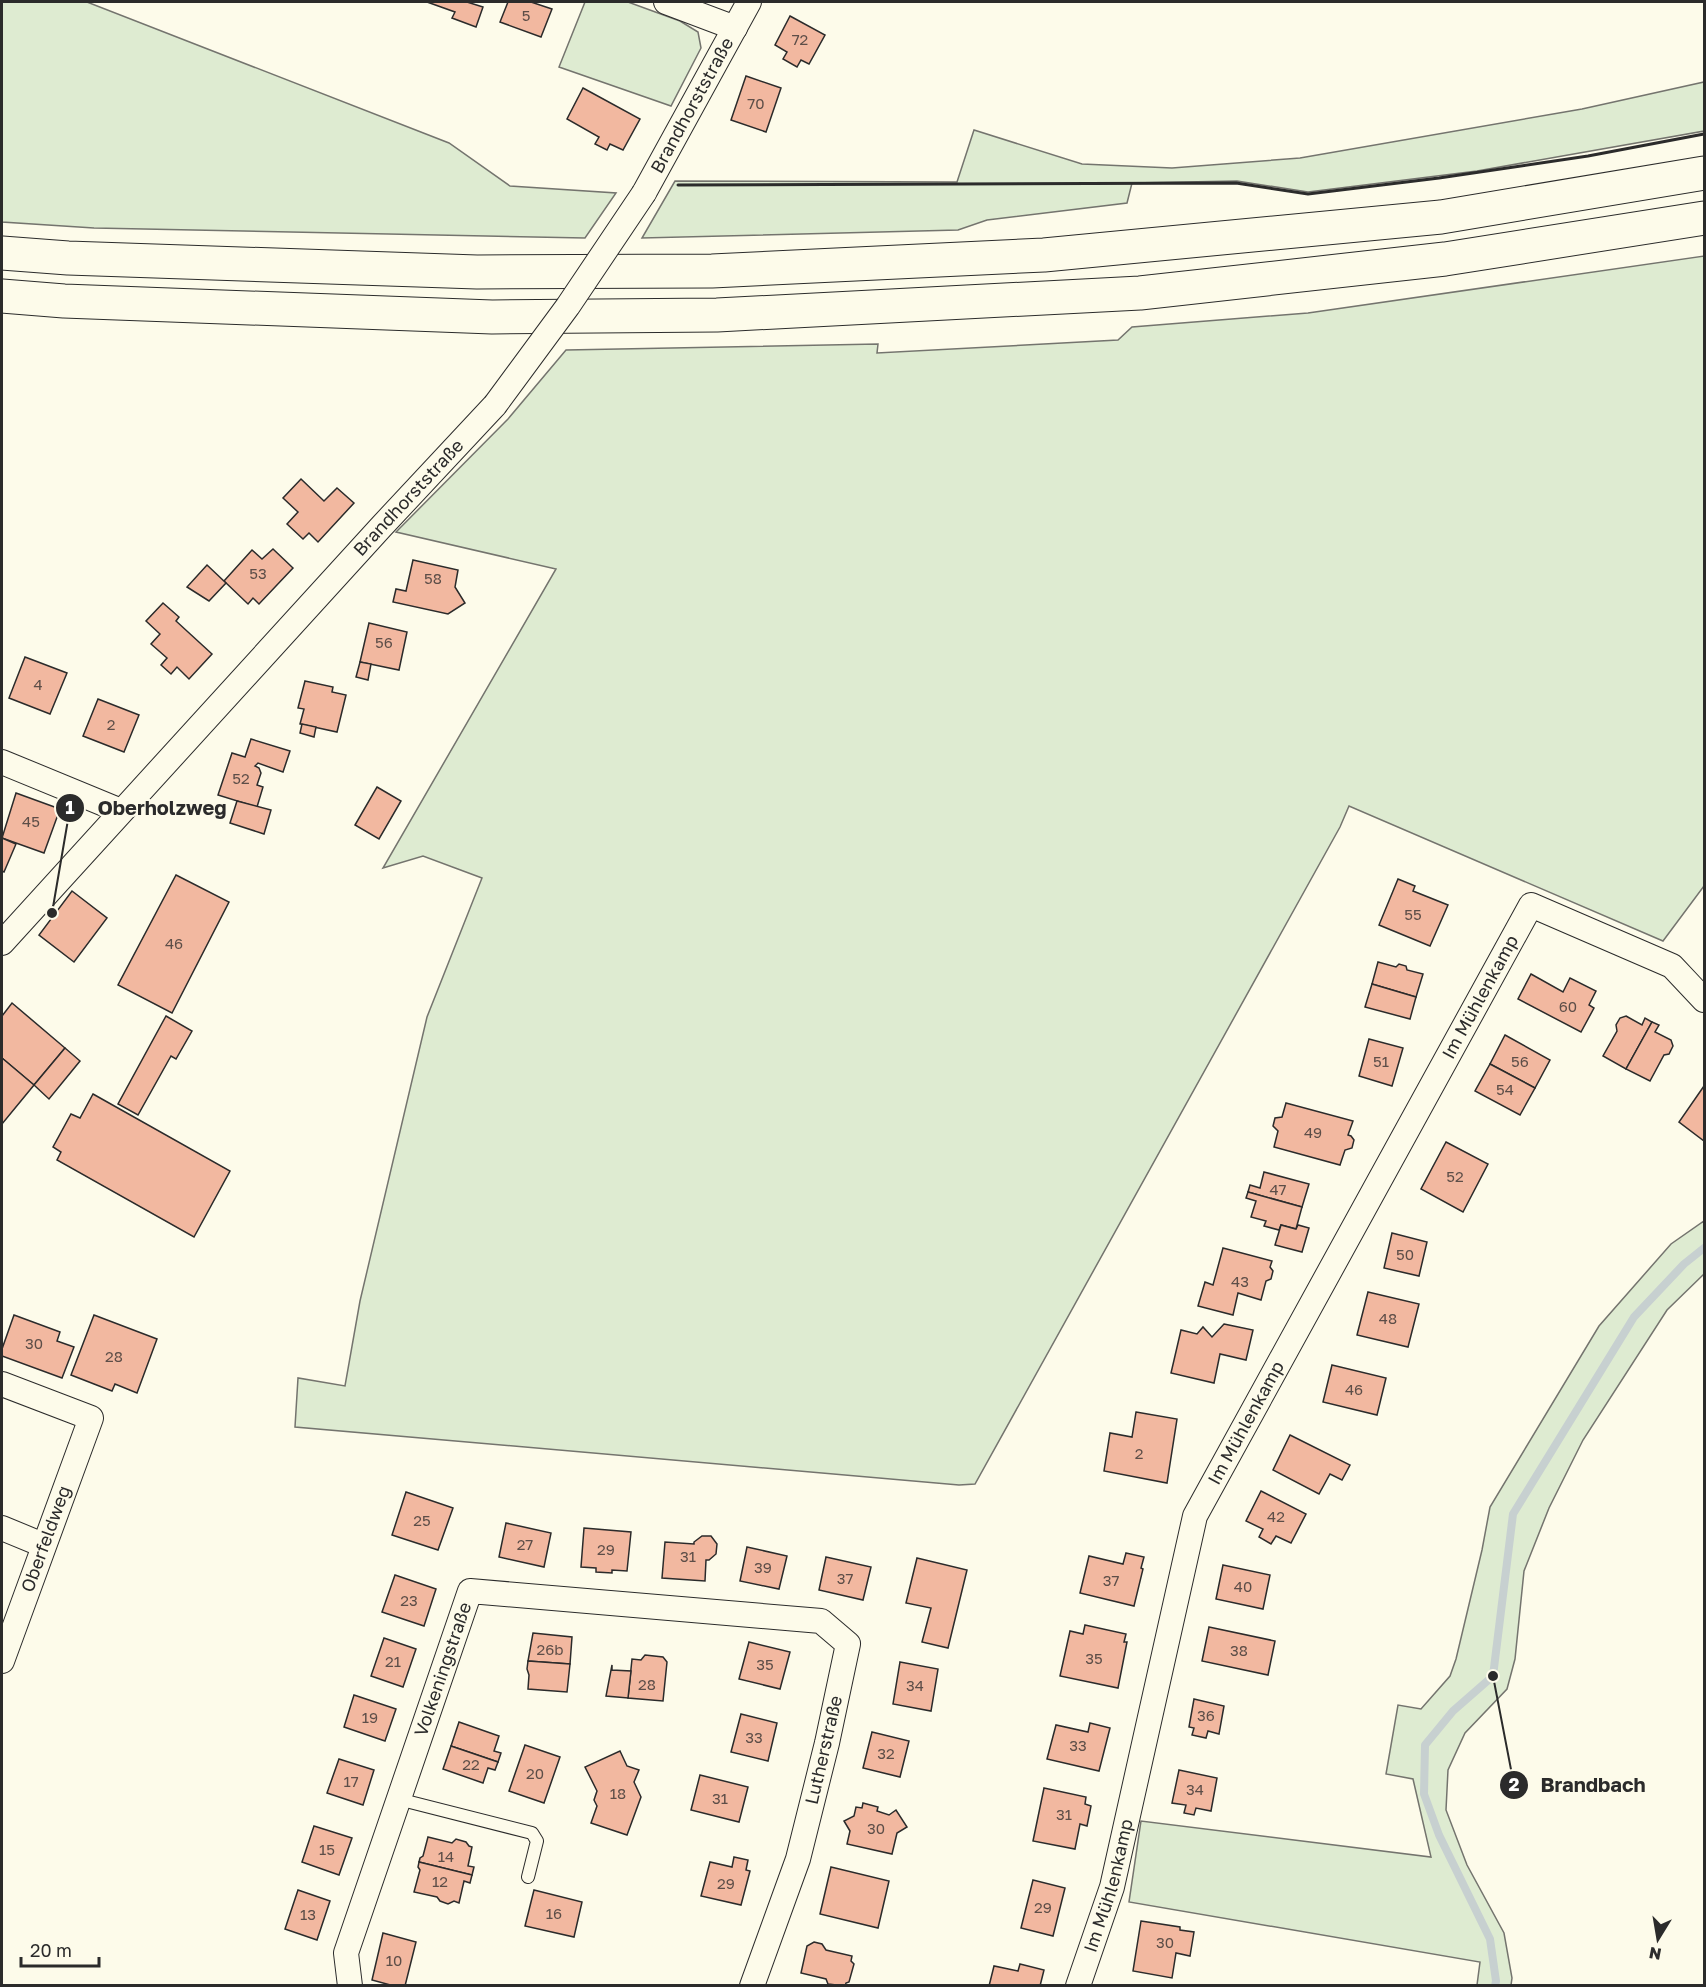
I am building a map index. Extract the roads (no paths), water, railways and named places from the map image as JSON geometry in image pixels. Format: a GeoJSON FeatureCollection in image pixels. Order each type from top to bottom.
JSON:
{"type":"FeatureCollection","features":[{"type":"Feature","properties":{"kind":"highway"},"geometry":{"type":"LineString","coordinates":[[2,253],[68,258],[477,272],[712,271],[1044,255],[1441,217],[1704,173]]}},
{"type":"Feature","properties":{"kind":"highway"},"geometry":{"type":"LineString","coordinates":[[2,296],[64,301],[492,317],[717,315],[1140,293],[1445,259],[1704,218]]}},
{"type":"Feature","properties":{"kind":"street"},"geometry":{"type":"LineString","coordinates":[[666,2],[735,28]]}},
{"type":"Feature","properties":{"kind":"street","name":"Brandhorststraße"},"geometry":{"type":"LineString","coordinates":[[2,943],[495,405],[568,306],[644,193],[749,2]]}},
{"type":"Feature","properties":{"kind":"street"},"geometry":{"type":"LineString","coordinates":[[2,762],[121,811]]}},
{"type":"Feature","properties":{"kind":"street","name":"Im Mühlenkamp"},"geometry":{"type":"LineString","coordinates":[[1078,1986],[1112,1887],[1196,1516],[1531,905],[1671,966],[1704,1000]]}},
{"type":"Feature","properties":{"kind":"street","name":"Oberfeldweg"},"geometry":{"type":"LineString","coordinates":[[2,1384],[91,1418],[2,1661]]}},
{"type":"Feature","properties":{"kind":"street"},"geometry":{"type":"LineString","coordinates":[[2,1528],[43,1545]]}},
{"type":"Feature","properties":{"kind":"street","name":"Volkeningstraße"},"geometry":{"type":"LineString","coordinates":[[350,1986],[346,1953],[470,1591],[717,1612]]}},
{"type":"Feature","properties":{"kind":"street","name":"Lutherstraße"},"geometry":{"type":"LineString","coordinates":[[717,1612],[821,1622],[848,1644],[827,1743],[798,1859],[752,1986]]}},
{"type":"Feature","properties":{"kind":"lane"},"geometry":{"type":"LineString","coordinates":[[398,1799],[532,1833],[537,1841],[528,1876]]}},
{"type":"Feature","properties":{"kind":"waterway"},"geometry":{"type":"LineString","coordinates":[[1495,1986],[1490,1939],[1439,1835],[1424,1794],[1425,1745],[1453,1711],[1493,1676],[1513,1514],[1634,1317],[1684,1264],[1704,1248]]}},
{"type":"Feature","properties":{"kind":"place","name":"Oberholzweg"},"geometry":{"type":"Point","coordinates":[52,913]}},
{"type":"Feature","properties":{"kind":"place","name":"Brandbach"},"geometry":{"type":"Point","coordinates":[1493,1676]}}]}
